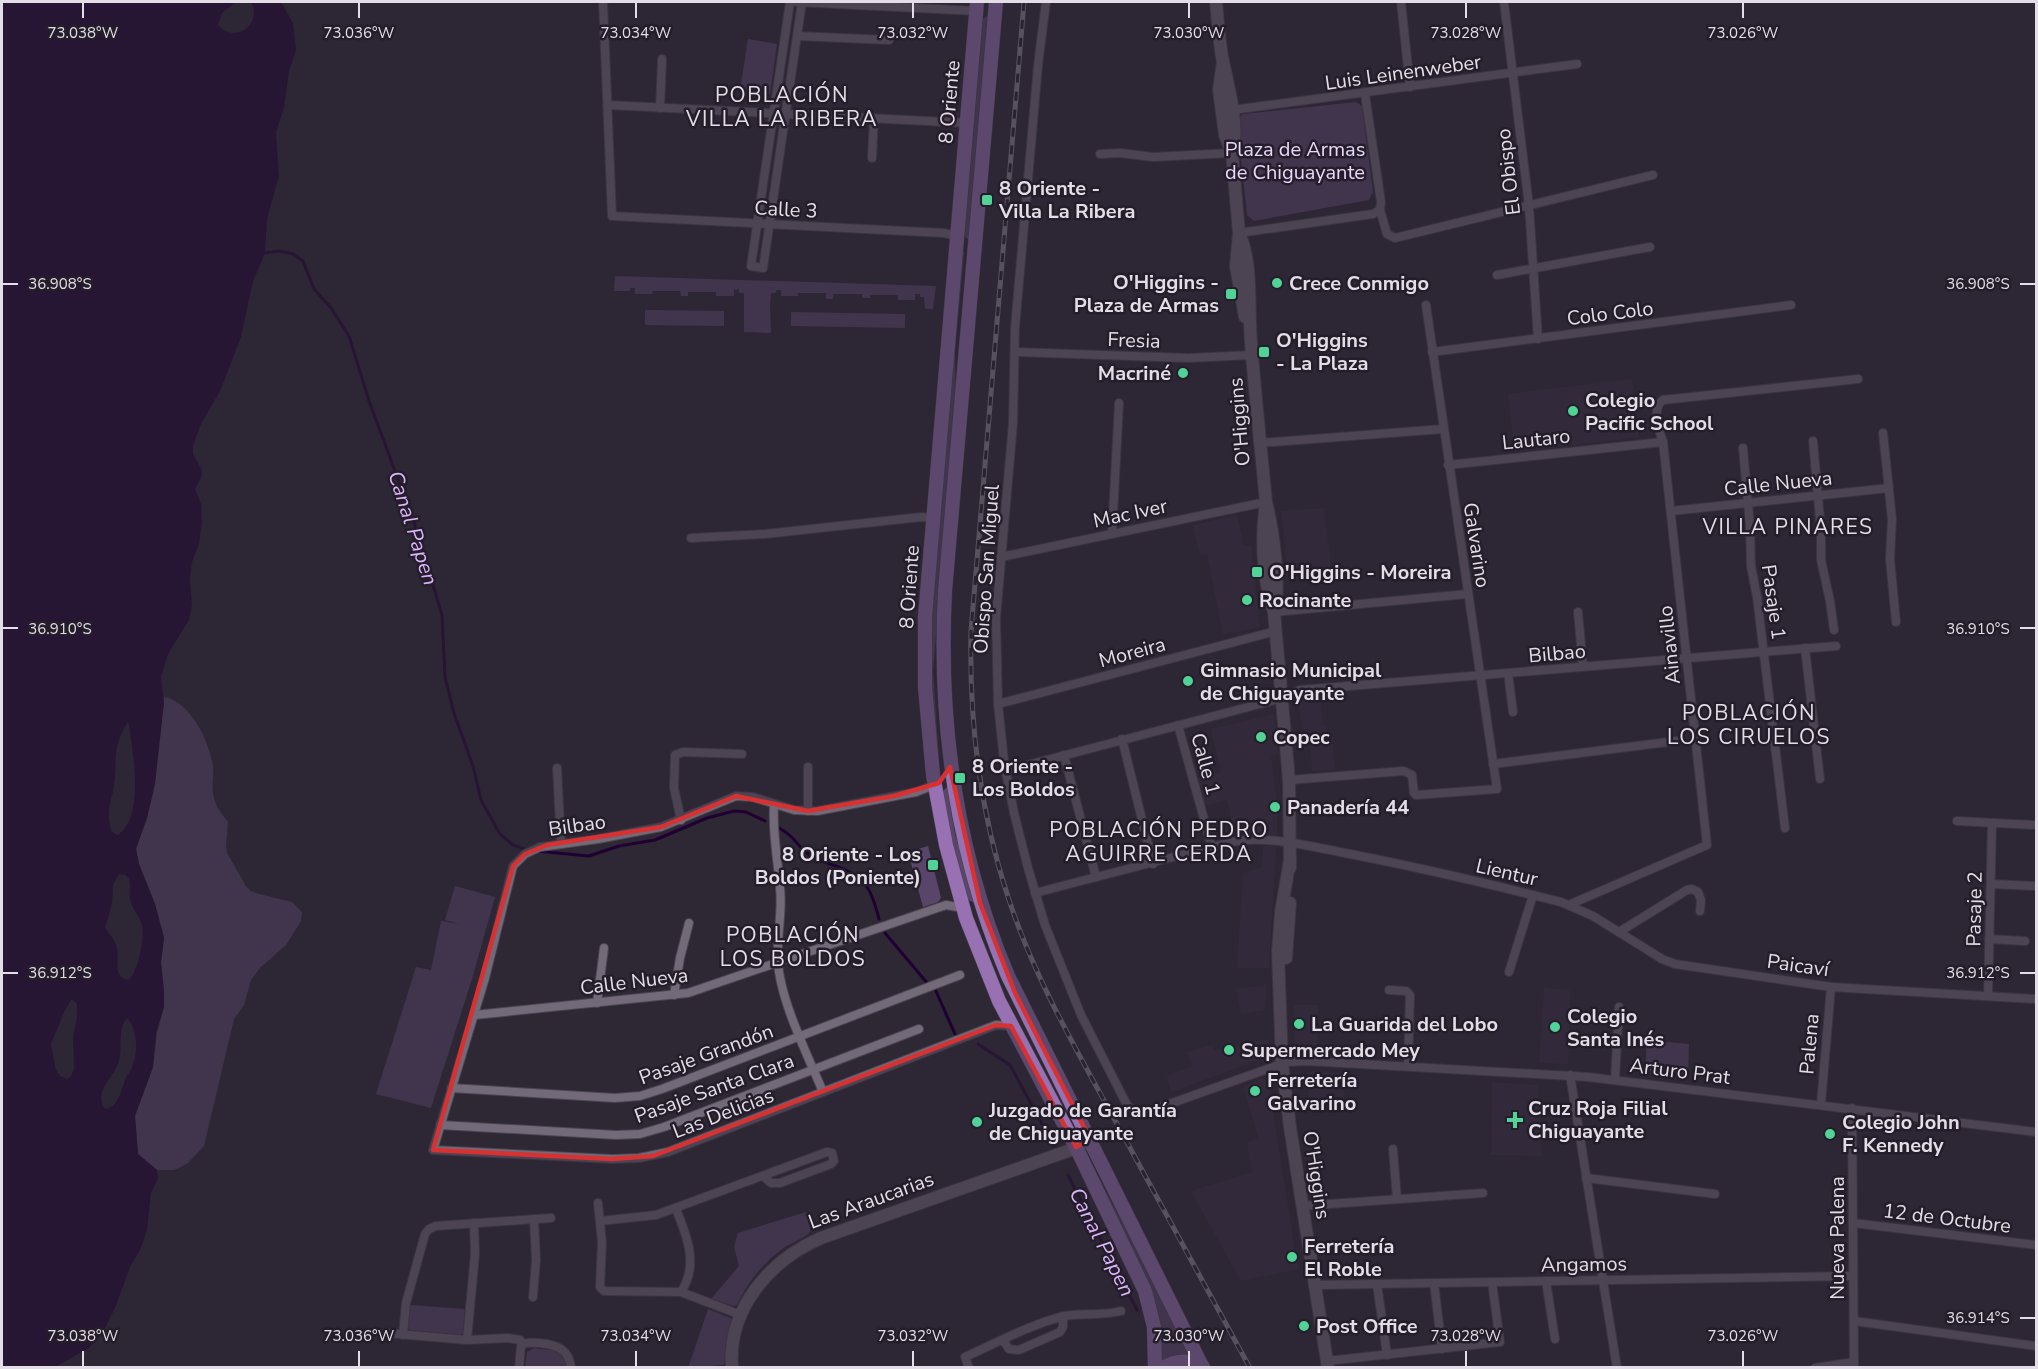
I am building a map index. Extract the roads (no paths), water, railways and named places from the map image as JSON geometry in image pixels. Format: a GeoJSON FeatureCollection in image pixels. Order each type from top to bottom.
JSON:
{"type":"FeatureCollection","features":[{"type":"Feature","properties":{"kind":"main road"},"geometry":{"type":"LineString","coordinates":[[977,6],[990,2]]}},
{"type":"Feature","properties":{"kind":"main road","name":"8 Oriente"},"geometry":{"type":"LineString","coordinates":[[996,2],[943,630],[944,709],[950,767],[964,844],[986,920],[1018,1001],[1090,1139],[1203,1367]]}},
{"type":"Feature","properties":{"kind":"main road","name":"O'Higgins"},"geometry":{"type":"LineString","coordinates":[[1216,2],[1232,110],[1234,141],[1232,153]]}},
{"type":"Feature","properties":{"kind":"main road","name":"8 Oriente"},"geometry":{"type":"LineString","coordinates":[[977,6],[933,518],[924,652],[926,706],[934,785],[946,845],[963,908],[991,984],[1076,1147],[1145,1291],[1154,1327],[1155,1368]]}},
{"type":"Feature","properties":{"kind":"main road","name":"O'Higgins"},"geometry":{"type":"LineString","coordinates":[[1223,61],[1219,82],[1223,120],[1232,153],[1239,233],[1236,252],[1237,274],[1250,338],[1277,588],[1274,612],[1289,780],[1290,860],[1279,929],[1278,967],[1281,988],[1282,1063],[1286,1102],[1328,1364]]}},
{"type":"Feature","properties":{"kind":"main road"},"geometry":{"type":"LineString","coordinates":[[1223,120],[1232,110]]}},
{"type":"Feature","properties":{"kind":"main road"},"geometry":{"type":"LineString","coordinates":[[957,236],[966,245],[974,261]]}},
{"type":"Feature","properties":{"kind":"main road"},"geometry":{"type":"LineString","coordinates":[[934,785],[944,778],[950,767]]}},
{"type":"Feature","properties":{"kind":"main road"},"geometry":{"type":"LineString","coordinates":[[963,908],[975,911],[986,920]]}},
{"type":"Feature","properties":{"kind":"main road","name":"Las Araucarias"},"geometry":{"type":"LineString","coordinates":[[732,1368],[733,1342],[741,1315],[757,1287],[784,1258],[809,1243],[1076,1147],[1090,1139]]}},
{"type":"Feature","properties":{"kind":"main road"},"geometry":{"type":"LineString","coordinates":[[1163,1368],[1180,1361],[1203,1367]]}},
{"type":"Feature","properties":{"kind":"street"},"geometry":{"type":"LineString","coordinates":[[603,2],[608,105],[967,123]]}},
{"type":"Feature","properties":{"kind":"street"},"geometry":{"type":"LineString","coordinates":[[802,2],[763,267],[751,266],[788,2],[802,2],[977,6]]}},
{"type":"Feature","properties":{"kind":"street","name":"Obispo San Miguel"},"geometry":{"type":"LineString","coordinates":[[1046,2],[1038,64],[1016,315],[1013,423],[996,628],[998,704],[1005,771],[1035,893],[1063,973],[1081,1015],[1126,1105],[1136,1113]]}},
{"type":"Feature","properties":{"kind":"street"},"geometry":{"type":"LineString","coordinates":[[1401,2],[1410,87]]}},
{"type":"Feature","properties":{"kind":"street","name":"El Obispo"},"geometry":{"type":"LineString","coordinates":[[1504,2],[1529,206],[1538,339]]}},
{"type":"Feature","properties":{"kind":"street"},"geometry":{"type":"LineString","coordinates":[[797,36],[889,40]]}},
{"type":"Feature","properties":{"kind":"street"},"geometry":{"type":"LineString","coordinates":[[660,108],[662,58]]}},
{"type":"Feature","properties":{"kind":"street","name":"Luis Leinenweber"},"geometry":{"type":"LineString","coordinates":[[1232,110],[1577,64]]}},
{"type":"Feature","properties":{"kind":"street"},"geometry":{"type":"LineString","coordinates":[[1365,94],[1381,202],[1380,210],[1387,234],[1395,238],[1653,175]]}},
{"type":"Feature","properties":{"kind":"street","name":"Calle 3"},"geometry":{"type":"LineString","coordinates":[[608,105],[612,216],[944,233],[957,236]]}},
{"type":"Feature","properties":{"kind":"street"},"geometry":{"type":"LineString","coordinates":[[872,158],[874,118]]}},
{"type":"Feature","properties":{"kind":"street"},"geometry":{"type":"LineString","coordinates":[[1100,154],[1120,153],[1153,157],[1232,153]]}},
{"type":"Feature","properties":{"kind":"street"},"geometry":{"type":"LineString","coordinates":[[1239,233],[1373,214],[1380,210]]}},
{"type":"Feature","properties":{"kind":"street"},"geometry":{"type":"LineString","coordinates":[[1497,275],[1650,247]]}},
{"type":"Feature","properties":{"kind":"street","name":"Galvarino"},"geometry":{"type":"LineString","coordinates":[[1289,780],[1404,771],[1412,776],[1416,795],[1497,789],[1425,305]]}},
{"type":"Feature","properties":{"kind":"street","name":"Colo Colo"},"geometry":{"type":"LineString","coordinates":[[1432,352],[1791,305]]}},
{"type":"Feature","properties":{"kind":"street","name":"Fresia"},"geometry":{"type":"LineString","coordinates":[[1015,352],[1188,358],[1252,355]]}},
{"type":"Feature","properties":{"kind":"street","name":"Ainavillo"},"geometry":{"type":"LineString","coordinates":[[1570,904],[1707,844],[1663,442],[1659,430],[1658,403],[1663,400],[1858,379]]}},
{"type":"Feature","properties":{"kind":"street"},"geometry":{"type":"LineString","coordinates":[[1112,534],[1119,403]]}},
{"type":"Feature","properties":{"kind":"street"},"geometry":{"type":"LineString","coordinates":[[1260,443],[1443,429]]}},
{"type":"Feature","properties":{"kind":"street"},"geometry":{"type":"LineString","coordinates":[[1883,433],[1892,526],[1890,559],[1896,622]]}},
{"type":"Feature","properties":{"kind":"street"},"geometry":{"type":"LineString","coordinates":[[1813,441],[1821,531],[1821,560],[1834,630]]}},
{"type":"Feature","properties":{"kind":"street","name":"Lautaro"},"geometry":{"type":"LineString","coordinates":[[1448,465],[1663,442]]}},
{"type":"Feature","properties":{"kind":"street","name":"Pasaje 1"},"geometry":{"type":"LineString","coordinates":[[1743,448],[1752,573],[1764,652]]}},
{"type":"Feature","properties":{"kind":"street","name":"Calle Nueva"},"geometry":{"type":"LineString","coordinates":[[1671,511],[1889,488]]}},
{"type":"Feature","properties":{"kind":"street","name":"Mac Iver"},"geometry":{"type":"LineString","coordinates":[[1001,557],[1266,502]]}},
{"type":"Feature","properties":{"kind":"street"},"geometry":{"type":"LineString","coordinates":[[691,537],[765,534],[921,517],[933,518]]}},
{"type":"Feature","properties":{"kind":"street"},"geometry":{"type":"LineString","coordinates":[[1274,612],[1468,594]]}},
{"type":"Feature","properties":{"kind":"street"},"geometry":{"type":"LineString","coordinates":[[1578,612],[1583,667]]}},
{"type":"Feature","properties":{"kind":"street","name":"Moreira"},"geometry":{"type":"LineString","coordinates":[[998,704],[1276,631]]}},
{"type":"Feature","properties":{"kind":"street","name":"Bilbao"},"geometry":{"type":"LineString","coordinates":[[1005,771],[1271,701],[1300,690],[1836,646]]}},
{"type":"Feature","properties":{"kind":"street","name":"Pasaje 1"},"geometry":{"type":"LineString","coordinates":[[1805,648],[1820,778]]}},
{"type":"Feature","properties":{"kind":"street"},"geometry":{"type":"LineString","coordinates":[[1764,652],[1785,828]]}},
{"type":"Feature","properties":{"kind":"street"},"geometry":{"type":"LineString","coordinates":[[1508,674],[1513,712]]}},
{"type":"Feature","properties":{"kind":"street","name":"Calle 1"},"geometry":{"type":"LineString","coordinates":[[1178,725],[1212,848]]}},
{"type":"Feature","properties":{"kind":"street"},"geometry":{"type":"LineString","coordinates":[[1122,739],[1153,864]]}},
{"type":"Feature","properties":{"kind":"street"},"geometry":{"type":"LineString","coordinates":[[1493,764],[1676,741]]}},
{"type":"Feature","properties":{"kind":"street"},"geometry":{"type":"LineString","coordinates":[[681,820],[675,799],[673,777],[674,758],[677,753],[742,754]]}},
{"type":"Feature","properties":{"kind":"street"},"geometry":{"type":"LineString","coordinates":[[1064,755],[1096,877]]}},
{"type":"Feature","properties":{"kind":"street"},"geometry":{"type":"LineString","coordinates":[[808,767],[808,811]]}},
{"type":"Feature","properties":{"kind":"street"},"geometry":{"type":"LineString","coordinates":[[557,768],[561,843]]}},
{"type":"Feature","properties":{"kind":"street","name":"Bilbao"},"geometry":{"type":"LineString","coordinates":[[433,1150],[475,1015],[513,866],[525,854],[547,845],[653,829],[681,820],[736,796],[753,797],[774,805],[808,811],[894,796],[934,785]]}},
{"type":"Feature","properties":{"kind":"street"},"geometry":{"type":"LineString","coordinates":[[774,805],[773,819],[781,902],[778,963],[784,993],[823,1092]]}},
{"type":"Feature","properties":{"kind":"street"},"geometry":{"type":"LineString","coordinates":[[1956,821],[2037,825]]}},
{"type":"Feature","properties":{"kind":"street","name":"Pasaje 2"},"geometry":{"type":"LineString","coordinates":[[1988,996],[1992,823]]}},
{"type":"Feature","properties":{"kind":"street","name":"Lientur"},"geometry":{"type":"LineString","coordinates":[[1035,893],[1238,841],[1290,843],[1378,860],[1570,904]]}},
{"type":"Feature","properties":{"kind":"street"},"geometry":{"type":"LineString","coordinates":[[1991,884],[2037,886]]}},
{"type":"Feature","properties":{"kind":"street"},"geometry":{"type":"LineString","coordinates":[[1619,932],[1687,890],[1692,889],[1698,892],[1701,900],[1700,911]]}},
{"type":"Feature","properties":{"kind":"street"},"geometry":{"type":"LineString","coordinates":[[1509,972],[1533,895]]}},
{"type":"Feature","properties":{"kind":"street","name":"Paicaví"},"geometry":{"type":"LineString","coordinates":[[1570,904],[1662,959],[1675,964],[1831,987],[2037,999]]}},
{"type":"Feature","properties":{"kind":"street","name":"Calle Nueva"},"geometry":{"type":"LineString","coordinates":[[475,1015],[674,995],[703,989],[946,905],[963,908]]}},
{"type":"Feature","properties":{"kind":"street"},"geometry":{"type":"LineString","coordinates":[[674,995],[689,923]]}},
{"type":"Feature","properties":{"kind":"street"},"geometry":{"type":"LineString","coordinates":[[1989,939],[2025,940]]}},
{"type":"Feature","properties":{"kind":"street"},"geometry":{"type":"LineString","coordinates":[[597,1003],[604,948]]}},
{"type":"Feature","properties":{"kind":"street","name":"Pasaje Grandón"},"geometry":{"type":"LineString","coordinates":[[451,1088],[630,1097],[662,1089],[960,975]]}},
{"type":"Feature","properties":{"kind":"street","name":"Palena"},"geometry":{"type":"LineString","coordinates":[[1821,1104],[1831,987]]}},
{"type":"Feature","properties":{"kind":"street"},"geometry":{"type":"LineString","coordinates":[[1389,990],[1406,991],[1410,995],[1407,1066]]}},
{"type":"Feature","properties":{"kind":"street"},"geometry":{"type":"LineString","coordinates":[[1615,1080],[1620,1007]]}},
{"type":"Feature","properties":{"kind":"street","name":"Las Delicias"},"geometry":{"type":"LineString","coordinates":[[433,1150],[612,1160],[639,1158],[668,1152],[996,1025],[1011,1026]]}},
{"type":"Feature","properties":{"kind":"street","name":"Pasaje Santa Clara"},"geometry":{"type":"LineString","coordinates":[[440,1125],[616,1135],[639,1134],[664,1127],[919,1029]]}},
{"type":"Feature","properties":{"kind":"street","name":"Arturo Prat"},"geometry":{"type":"LineString","coordinates":[[1136,1113],[1147,1112],[1282,1063],[1300,1060],[1570,1075],[2037,1132]]}},
{"type":"Feature","properties":{"kind":"street"},"geometry":{"type":"LineString","coordinates":[[1570,1075],[1617,1368]]}},
{"type":"Feature","properties":{"kind":"street","name":"Nueva Palena"},"geometry":{"type":"LineString","coordinates":[[1852,1108],[1854,1365]]}},
{"type":"Feature","properties":{"kind":"street"},"geometry":{"type":"LineString","coordinates":[[1393,1149],[1397,1199]]}},
{"type":"Feature","properties":{"kind":"street"},"geometry":{"type":"LineString","coordinates":[[600,1221],[656,1215],[827,1152],[832,1153],[835,1157],[831,1164],[780,1183],[771,1183],[764,1177]]}},
{"type":"Feature","properties":{"kind":"street"},"geometry":{"type":"LineString","coordinates":[[1586,1178],[1715,1194]]}},
{"type":"Feature","properties":{"kind":"street"},"geometry":{"type":"LineString","coordinates":[[1302,1206],[1484,1192]]}},
{"type":"Feature","properties":{"kind":"street"},"geometry":{"type":"LineString","coordinates":[[598,1203],[602,1250],[601,1290],[606,1292],[681,1292],[741,1315]]}},
{"type":"Feature","properties":{"kind":"street"},"geometry":{"type":"LineString","coordinates":[[676,1209],[687,1238],[690,1257],[689,1274],[681,1292]]}},
{"type":"Feature","properties":{"kind":"street"},"geometry":{"type":"LineString","coordinates":[[402,1335],[406,1303],[427,1231],[436,1226],[551,1218]]}},
{"type":"Feature","properties":{"kind":"street"},"geometry":{"type":"LineString","coordinates":[[533,1297],[536,1260],[534,1219]]}},
{"type":"Feature","properties":{"kind":"street"},"geometry":{"type":"LineString","coordinates":[[467,1340],[475,1254],[474,1223]]}},
{"type":"Feature","properties":{"kind":"street","name":"12 de Octubre"},"geometry":{"type":"LineString","coordinates":[[1853,1223],[2037,1245]]}},
{"type":"Feature","properties":{"kind":"street","name":"Angamos"},"geometry":{"type":"LineString","coordinates":[[1315,1286],[1853,1276]]}},
{"type":"Feature","properties":{"kind":"street"},"geometry":{"type":"LineString","coordinates":[[1546,1281],[1555,1339]]}},
{"type":"Feature","properties":{"kind":"street"},"geometry":{"type":"LineString","coordinates":[[1328,1364],[1500,1342],[1492,1282]]}},
{"type":"Feature","properties":{"kind":"street"},"geometry":{"type":"LineString","coordinates":[[1434,1283],[1442,1349]]}},
{"type":"Feature","properties":{"kind":"street"},"geometry":{"type":"LineString","coordinates":[[1377,1284],[1387,1355]]}},
{"type":"Feature","properties":{"kind":"street"},"geometry":{"type":"LineString","coordinates":[[969,1368],[965,1357],[1063,1316],[1108,1315],[1120,1311]]}},
{"type":"Feature","properties":{"kind":"street"},"geometry":{"type":"LineString","coordinates":[[1003,1340],[1009,1349],[1019,1350],[1060,1332],[1063,1328],[1063,1316]]}},
{"type":"Feature","properties":{"kind":"street"},"geometry":{"type":"LineString","coordinates":[[1854,1322],[2037,1346]]}},
{"type":"Feature","properties":{"kind":"street"},"geometry":{"type":"LineString","coordinates":[[386,1333],[467,1340],[508,1338],[520,1340],[523,1344]]}},
{"type":"Feature","properties":{"kind":"street"},"geometry":{"type":"LineString","coordinates":[[523,1344],[529,1342],[556,1346],[567,1354],[571,1368]]}},
{"type":"Feature","properties":{"kind":"street"},"geometry":{"type":"LineString","coordinates":[[519,1368],[523,1344]]}},
{"type":"Feature","properties":{"kind":"street"},"geometry":{"type":"LineString","coordinates":[[1815,1368],[1854,1365]]}},
{"type":"Feature","properties":{"kind":"waterway","name":"Canal Papen"},"geometry":{"type":"LineString","coordinates":[[263,253],[280,251],[293,254],[303,261],[314,289],[331,308],[349,336],[369,401],[414,522],[442,615],[445,677],[454,713],[473,766],[481,800],[500,834],[513,845],[527,850]]}},
{"type":"Feature","properties":{"kind":"waterway","name":"Canal Papen"},"geometry":{"type":"LineString","coordinates":[[536,851],[589,856],[619,846],[655,840],[707,818],[734,811],[746,812],[765,821]]}},
{"type":"Feature","properties":{"kind":"waterway","name":"Canal Papen"},"geometry":{"type":"LineString","coordinates":[[779,828],[789,834],[810,855],[860,878],[873,899],[879,919]]}},
{"type":"Feature","properties":{"kind":"waterway","name":"Canal Papen"},"geometry":{"type":"LineString","coordinates":[[885,933],[928,984]]}},
{"type":"Feature","properties":{"kind":"waterway","name":"Canal Papen"},"geometry":{"type":"LineString","coordinates":[[935,989],[955,1034]]}},
{"type":"Feature","properties":{"kind":"waterway","name":"Canal Papen"},"geometry":{"type":"LineString","coordinates":[[978,1044],[1010,1065],[1054,1146]]}},
{"type":"Feature","properties":{"kind":"waterway","name":"Canal Papen"},"geometry":{"type":"LineString","coordinates":[[1068,1175],[1137,1310]]}},
{"type":"Feature","properties":{"kind":"railway"},"geometry":{"type":"LineString","coordinates":[[1024,2],[971,631],[972,699],[978,767],[999,867],[1031,958],[1087,1069],[1250,1368]]}},
{"type":"Feature","properties":{"kind":"place","name":"8 Oriente - Villa La Ribera"},"geometry":{"type":"Point","coordinates":[987,200]}},
{"type":"Feature","properties":{"kind":"place","name":"Crece Conmigo"},"geometry":{"type":"Point","coordinates":[1277,283]}},
{"type":"Feature","properties":{"kind":"place","name":"O'Higgins - Plaza de Armas"},"geometry":{"type":"Point","coordinates":[1231,294]}},
{"type":"Feature","properties":{"kind":"place","name":"O'Higgins - La Plaza"},"geometry":{"type":"Point","coordinates":[1264,352]}},
{"type":"Feature","properties":{"kind":"place","name":"Macriné"},"geometry":{"type":"Point","coordinates":[1183,373]}},
{"type":"Feature","properties":{"kind":"place","name":"Colegio Pacific School"},"geometry":{"type":"Point","coordinates":[1573,411]}},
{"type":"Feature","properties":{"kind":"place","name":"O'Higgins - Moreira"},"geometry":{"type":"Point","coordinates":[1257,572]}},
{"type":"Feature","properties":{"kind":"place","name":"Rocinante"},"geometry":{"type":"Point","coordinates":[1247,600]}},
{"type":"Feature","properties":{"kind":"place","name":"Gimnasio Municipal de Chiguayante"},"geometry":{"type":"Point","coordinates":[1188,681]}},
{"type":"Feature","properties":{"kind":"place","name":"Copec"},"geometry":{"type":"Point","coordinates":[1261,737]}},
{"type":"Feature","properties":{"kind":"place","name":"8 Oriente - Los Boldos"},"geometry":{"type":"Point","coordinates":[960,778]}},
{"type":"Feature","properties":{"kind":"place","name":"Panadería 44"},"geometry":{"type":"Point","coordinates":[1275,807]}},
{"type":"Feature","properties":{"kind":"place","name":"8 Oriente - Los Boldos (Poniente)"},"geometry":{"type":"Point","coordinates":[933,865]}},
{"type":"Feature","properties":{"kind":"place","name":"La Guarida del Lobo"},"geometry":{"type":"Point","coordinates":[1299,1024]}},
{"type":"Feature","properties":{"kind":"place","name":"Colegio Santa Inés"},"geometry":{"type":"Point","coordinates":[1555,1027]}},
{"type":"Feature","properties":{"kind":"place","name":"Supermercado Mey"},"geometry":{"type":"Point","coordinates":[1229,1050]}},
{"type":"Feature","properties":{"kind":"place","name":"Ferretería Galvarino"},"geometry":{"type":"Point","coordinates":[1255,1091]}},
{"type":"Feature","properties":{"kind":"place","name":"Cruz Roja Filial Chiguayante"},"geometry":{"type":"Point","coordinates":[1515,1120]}},
{"type":"Feature","properties":{"kind":"place","name":"Juzgado de Garantía de Chiguayante"},"geometry":{"type":"Point","coordinates":[977,1122]}},
{"type":"Feature","properties":{"kind":"place","name":"Colegio John F. Kennedy"},"geometry":{"type":"Point","coordinates":[1830,1134]}},
{"type":"Feature","properties":{"kind":"place","name":"Ferretería El Roble"},"geometry":{"type":"Point","coordinates":[1292,1257]}},
{"type":"Feature","properties":{"kind":"place","name":"Post Office"},"geometry":{"type":"Point","coordinates":[1304,1326]}},
{"type":"Feature","properties":{"kind":"district","name":"POBLACIÓN VILLA LA RIBERA"},"geometry":{"type":"Point","coordinates":[782,107]}},
{"type":"Feature","properties":{"kind":"district","name":"VILLA PINARES"},"geometry":{"type":"Point","coordinates":[1788,527]}},
{"type":"Feature","properties":{"kind":"district","name":"POBLACIÓN LOS CIRUELOS"},"geometry":{"type":"Point","coordinates":[1749,725]}},
{"type":"Feature","properties":{"kind":"district","name":"POBLACIÓN PEDRO AGUIRRE CERDA"},"geometry":{"type":"Point","coordinates":[1159,842]}},
{"type":"Feature","properties":{"kind":"district","name":"POBLACIÓN LOS BOLDOS"},"geometry":{"type":"Point","coordinates":[793,947]}},
{"type":"Feature","properties":{"kind":"park label","name":"Plaza de Armas de Chiguayante"},"geometry":{"type":"Point","coordinates":[1295,160]}}]}
